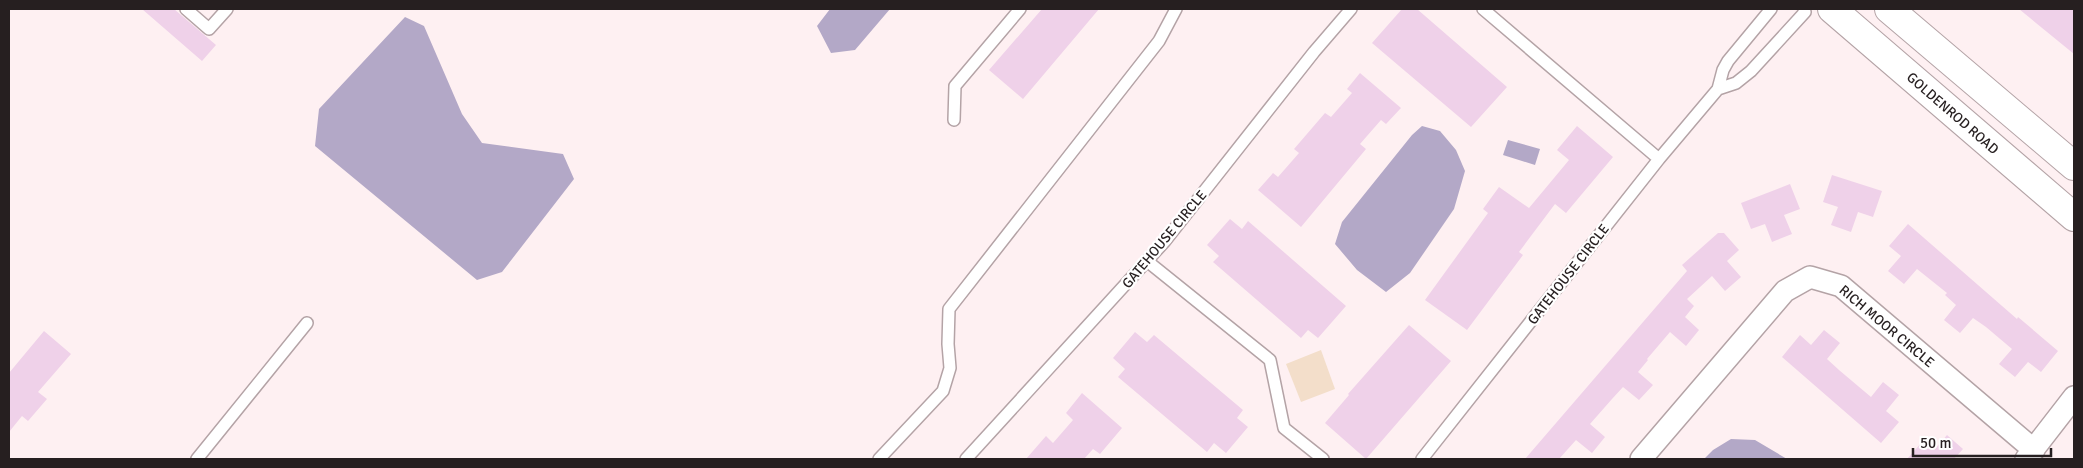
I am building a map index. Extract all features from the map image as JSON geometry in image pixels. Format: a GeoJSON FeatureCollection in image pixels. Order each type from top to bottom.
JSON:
{"type":"FeatureCollection","features":[{"type":"Feature","properties":{"kind":"main road","name":"GOLDENROD ROAD"},"geometry":{"type":"LineString","coordinates":[[1832,9],[2074,217]]}},
{"type":"Feature","properties":{"kind":"main road"},"geometry":{"type":"LineString","coordinates":[[1889,9],[2074,166]]}},
{"type":"Feature","properties":{"kind":"street","name":"RICH MOOR CIRCLE"},"geometry":{"type":"LineString","coordinates":[[1641,459],[1785,291],[1810,277],[1842,286],[2030,455]]}},
{"type":"Feature","properties":{"kind":"street"},"geometry":{"type":"LineString","coordinates":[[2030,455],[2074,396]]}},
{"type":"Feature","properties":{"kind":"lane"},"geometry":{"type":"LineString","coordinates":[[186,9],[209,29],[226,9]]}},
{"type":"Feature","properties":{"kind":"lane"},"geometry":{"type":"LineString","coordinates":[[954,120],[955,86],[1020,9]]}},
{"type":"Feature","properties":{"kind":"lane"},"geometry":{"type":"LineString","coordinates":[[879,459],[942,391],[950,368],[948,344],[949,309],[1159,41],[1176,9]]}},
{"type":"Feature","properties":{"kind":"lane","name":"GATEHOUSE CIRCLE"},"geometry":{"type":"LineString","coordinates":[[966,459],[1147,261],[1350,9]]}},
{"type":"Feature","properties":{"kind":"lane"},"geometry":{"type":"LineString","coordinates":[[1483,9],[1659,159]]}},
{"type":"Feature","properties":{"kind":"lane","name":"GATEHOUSE CIRCLE"},"geometry":{"type":"LineString","coordinates":[[1422,459],[1659,159],[1718,89],[1723,70],[1728,61],[1771,9]]}},
{"type":"Feature","properties":{"kind":"lane","name":"GATEHOUSE CIRCLE"},"geometry":{"type":"LineString","coordinates":[[1718,89],[1736,83],[1751,71],[1805,12],[1804,9]]}},
{"type":"Feature","properties":{"kind":"lane"},"geometry":{"type":"LineString","coordinates":[[1147,261],[1270,360],[1284,428],[1323,459]]}},
{"type":"Feature","properties":{"kind":"lane"},"geometry":{"type":"LineString","coordinates":[[197,459],[307,323]]}},
{"type":"Feature","properties":{"kind":"shaded area"},"geometry":{"type":"Polygon","coordinates":[[[830,9],[890,9],[855,50],[831,53],[817,26],[830,9]]]}},
{"type":"Feature","properties":{"kind":"shaded area"},"geometry":{"type":"Polygon","coordinates":[[[405,17],[424,26],[462,114],[482,143],[563,154],[574,179],[502,272],[477,280],[315,146],[319,109],[405,17]]]}},
{"type":"Feature","properties":{"kind":"shaded area"},"geometry":{"type":"Polygon","coordinates":[[[1422,126],[1440,131],[1456,150],[1465,171],[1454,209],[1410,273],[1386,292],[1357,270],[1335,244],[1342,222],[1412,135],[1422,126]]]}},
{"type":"Feature","properties":{"kind":"shaded area"},"geometry":{"type":"Polygon","coordinates":[[[1508,140],[1540,149],[1535,165],[1503,155],[1508,140]]]}},
{"type":"Feature","properties":{"kind":"shaded area"},"geometry":{"type":"Polygon","coordinates":[[[1321,350],[1335,389],[1301,402],[1286,364],[1321,350]]]}},
{"type":"Feature","properties":{"kind":"shaded area"},"geometry":{"type":"Polygon","coordinates":[[[1731,439],[1755,440],[1787,459],[1704,459],[1713,450],[1731,439]]]}},
{"type":"Feature","properties":{"kind":"building"},"geometry":{"type":"Polygon","coordinates":[[[142,9],[174,9],[216,45],[202,61],[142,9]]]}},
{"type":"Feature","properties":{"kind":"building"},"geometry":{"type":"Polygon","coordinates":[[[1042,9],[1099,9],[1023,99],[989,70],[1042,9]]]}},
{"type":"Feature","properties":{"kind":"building"},"geometry":{"type":"Polygon","coordinates":[[[1402,9],[1417,9],[1507,87],[1471,127],[1372,43],[1402,9]]]}},
{"type":"Feature","properties":{"kind":"building"},"geometry":{"type":"Polygon","coordinates":[[[2019,9],[2074,9],[2074,54],[2019,9]]]}},
{"type":"Feature","properties":{"kind":"building"},"geometry":{"type":"Polygon","coordinates":[[[1360,73],[1401,108],[1386,124],[1381,120],[1360,144],[1366,149],[1301,227],[1258,190],[1273,173],[1278,177],[1299,153],[1294,149],[1325,113],[1331,117],[1352,93],[1347,89],[1360,73]]]}},
{"type":"Feature","properties":{"kind":"building"},"geometry":{"type":"Polygon","coordinates":[[[1577,126],[1613,157],[1566,213],[1555,204],[1519,252],[1523,255],[1467,330],[1425,300],[1488,213],[1483,209],[1499,187],[1529,208],[1569,160],[1557,150],[1577,126]]]}},
{"type":"Feature","properties":{"kind":"building"},"geometry":{"type":"Polygon","coordinates":[[[1832,175],[1882,191],[1873,217],[1858,212],[1851,232],[1831,225],[1838,207],[1823,202],[1832,175]]]}},
{"type":"Feature","properties":{"kind":"building"},"geometry":{"type":"Polygon","coordinates":[[[1790,184],[1800,209],[1784,215],[1792,234],[1772,242],[1765,224],[1751,229],[1741,203],[1790,184]]]}},
{"type":"Feature","properties":{"kind":"building"},"geometry":{"type":"Polygon","coordinates":[[[1230,219],[1242,229],[1248,221],[1346,306],[1318,338],[1308,330],[1301,338],[1213,262],[1219,256],[1207,245],[1230,219]]]}},
{"type":"Feature","properties":{"kind":"building"},"geometry":{"type":"Polygon","coordinates":[[[1908,224],[2017,319],[2018,317],[2058,351],[2041,372],[2028,362],[2015,377],[1999,364],[2012,349],[1986,327],[1973,318],[1960,333],[1944,320],[1956,305],[1945,295],[1947,293],[1917,269],[1904,284],[1888,271],[1901,256],[1889,246],[1908,224]]]}},
{"type":"Feature","properties":{"kind":"building"},"geometry":{"type":"Polygon","coordinates":[[[1718,233],[1724,233],[1739,250],[1727,261],[1741,277],[1725,291],[1712,276],[1687,299],[1694,306],[1685,317],[1699,330],[1686,346],[1670,332],[1647,359],[1638,372],[1653,385],[1639,400],[1623,387],[1612,399],[1590,424],[1605,437],[1592,453],[1576,440],[1559,459],[1525,459],[1687,271],[1682,265],[1718,233]]]}},
{"type":"Feature","properties":{"kind":"building"},"geometry":{"type":"Polygon","coordinates":[[[1409,325],[1451,361],[1366,459],[1325,423],[1409,325]]]}},
{"type":"Feature","properties":{"kind":"building"},"geometry":{"type":"Polygon","coordinates":[[[1824,330],[1840,343],[1827,359],[1839,370],[1871,397],[1883,382],[1899,395],[1886,411],[1899,422],[1881,443],[1782,357],[1800,335],[1811,345],[1824,330]]]}},
{"type":"Feature","properties":{"kind":"building"},"geometry":{"type":"Polygon","coordinates":[[[44,331],[71,354],[38,392],[47,399],[28,421],[22,416],[9,432],[9,373],[44,331]]]}},
{"type":"Feature","properties":{"kind":"building"},"geometry":{"type":"Polygon","coordinates":[[[1135,332],[1147,342],[1154,335],[1243,410],[1237,418],[1248,427],[1226,453],[1214,443],[1207,452],[1118,377],[1125,369],[1113,358],[1135,332]]]}},
{"type":"Feature","properties":{"kind":"building"},"geometry":{"type":"Polygon","coordinates":[[[1082,393],[1122,428],[1100,454],[1093,449],[1084,459],[1026,459],[1046,436],[1053,443],[1073,420],[1066,413],[1082,393]]]}},
{"type":"Feature","properties":{"kind":"building"},"geometry":{"type":"Polygon","coordinates":[[[1947,435],[1963,449],[1954,459],[1907,459],[1923,441],[1934,450],[1947,435]]]}}]}
